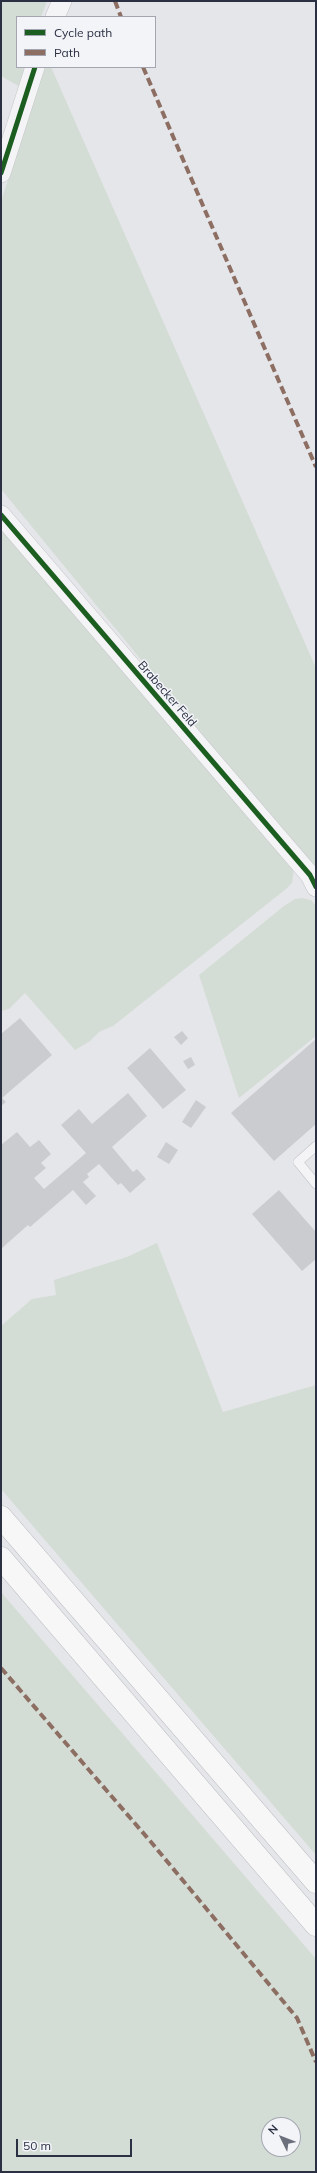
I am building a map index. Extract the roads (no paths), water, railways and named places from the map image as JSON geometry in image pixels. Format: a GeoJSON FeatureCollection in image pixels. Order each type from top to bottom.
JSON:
{"type":"FeatureCollection","features":[{"type":"Feature","properties":{"kind":"highway"},"geometry":{"type":"LineString","coordinates":[[1,1517],[316,1882]]}},
{"type":"Feature","properties":{"kind":"highway"},"geometry":{"type":"LineString","coordinates":[[1,1558],[316,1925]]}},
{"type":"Feature","properties":{"kind":"street"},"geometry":{"type":"LineString","coordinates":[[55,16],[62,1]]}},
{"type":"Feature","properties":{"kind":"street"},"geometry":{"type":"LineString","coordinates":[[1,173],[36,68]]}},
{"type":"Feature","properties":{"kind":"street","name":"Brabecker Feld"},"geometry":{"type":"LineString","coordinates":[[1,515],[310,875],[316,887]]}},
{"type":"Feature","properties":{"kind":"lane"},"geometry":{"type":"LineString","coordinates":[[316,1146],[298,1162],[316,1184]]}}]}
